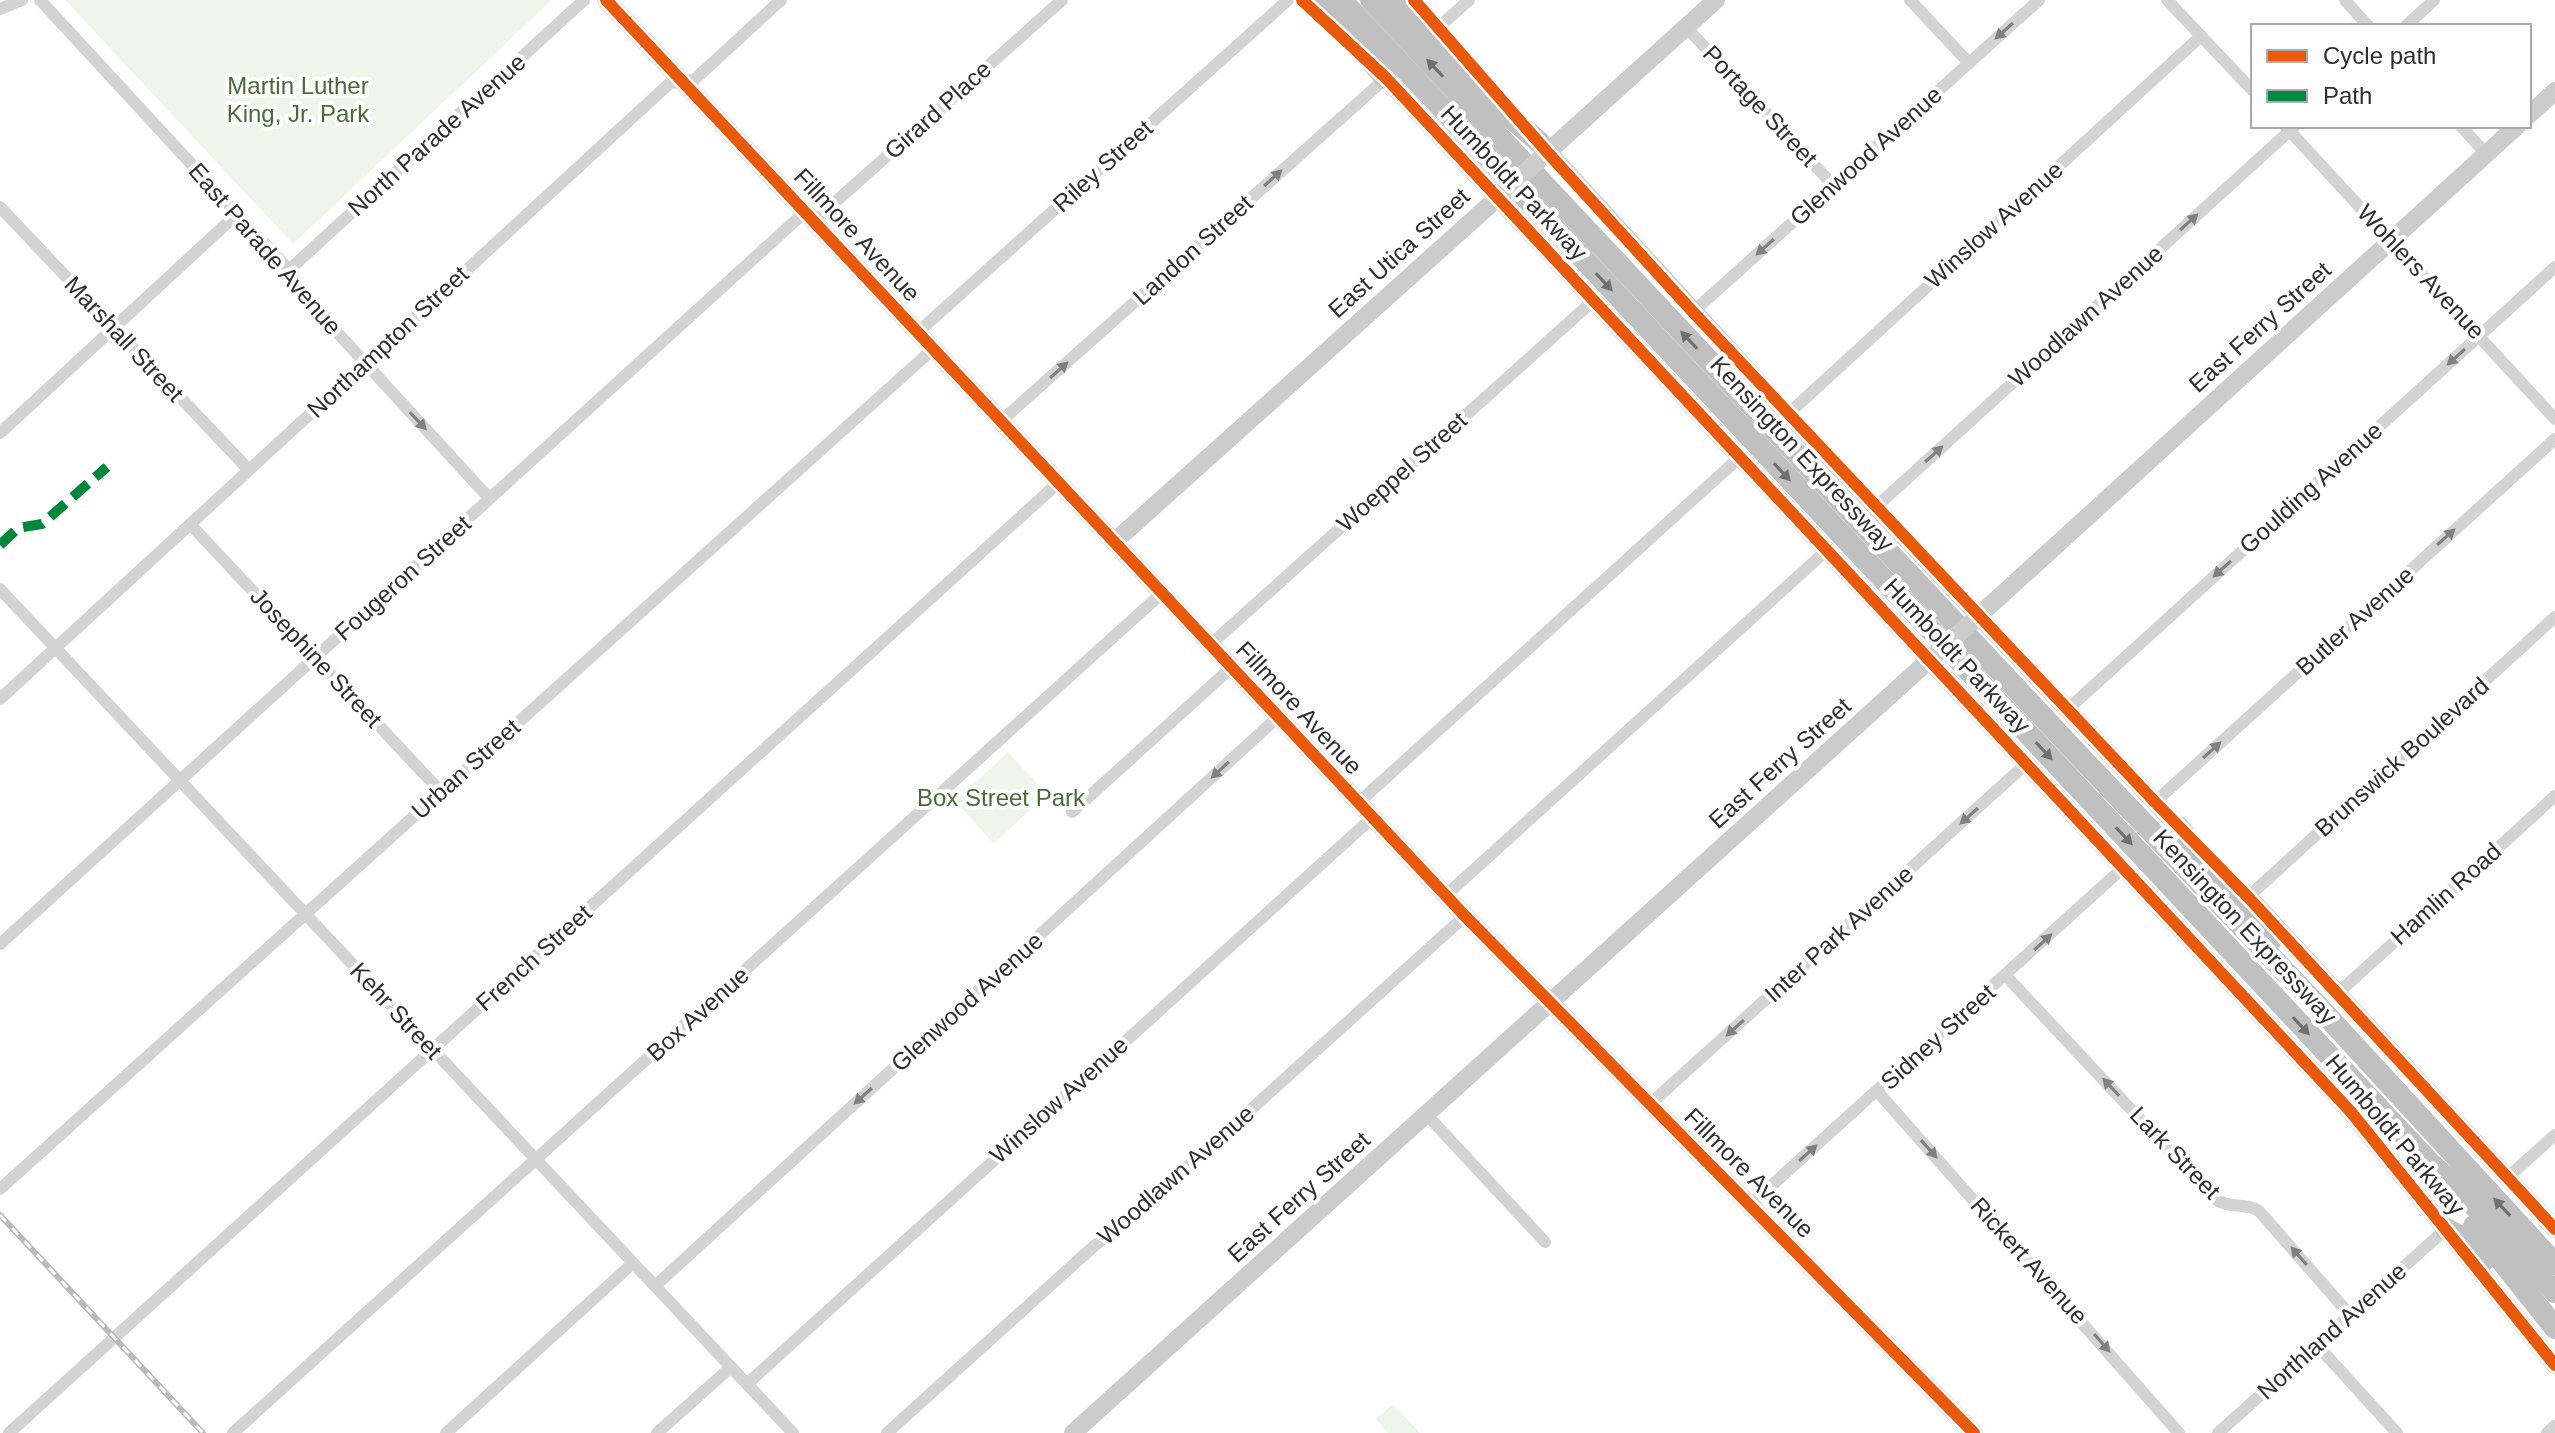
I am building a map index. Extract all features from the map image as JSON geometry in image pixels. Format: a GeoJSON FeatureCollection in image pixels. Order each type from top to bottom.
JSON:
{"type":"FeatureCollection","features":[{"type":"Feature","properties":{"kind":"highway"},"geometry":{"type":"LineString","coordinates":[[1316,0],[1386,78]]}},
{"type":"Feature","properties":{"kind":"highway","name":"Kensington Expressway"},"geometry":{"type":"LineString","coordinates":[[1341,0],[2430,1163],[2451,1181],[2555,1292]]}},
{"type":"Feature","properties":{"kind":"highway","name":"Kensington Expressway"},"geometry":{"type":"LineString","coordinates":[[1371,0],[2315,1003],[2555,1264]]}},
{"type":"Feature","properties":{"kind":"highway"},"geometry":{"type":"LineString","coordinates":[[1397,0],[1542,151]]}},
{"type":"Feature","properties":{"kind":"highway"},"geometry":{"type":"LineString","coordinates":[[2178,827],[2247,907],[2315,1003]]}},
{"type":"Feature","properties":{"kind":"highway"},"geometry":{"type":"LineString","coordinates":[[2430,1163],[2443,1189],[2555,1328]]}},
{"type":"Feature","properties":{"kind":"highway"},"geometry":{"type":"LineString","coordinates":[[2446,1229],[2465,1239],[2555,1338]]}},
{"type":"Feature","properties":{"kind":"street"},"geometry":{"type":"LineString","coordinates":[[0,9],[22,0]]}},
{"type":"Feature","properties":{"kind":"street","name":"East Parade Avenue"},"geometry":{"type":"LineString","coordinates":[[40,0],[289,270],[291,282],[489,498]]}},
{"type":"Feature","properties":{"kind":"street","name":"North Parade Avenue"},"geometry":{"type":"LineString","coordinates":[[289,270],[584,0]]}},
{"type":"Feature","properties":{"kind":"street","name":"Fillmore Avenue"},"geometry":{"type":"LineString","coordinates":[[606,0],[1445,896],[1974,1433]]}},
{"type":"Feature","properties":{"kind":"street","name":"Northampton Street"},"geometry":{"type":"LineString","coordinates":[[0,699],[670,83],[694,80],[781,0]]}},
{"type":"Feature","properties":{"kind":"street","name":"Girard Place"},"geometry":{"type":"LineString","coordinates":[[810,216],[1062,0]]}},
{"type":"Feature","properties":{"kind":"street","name":"Riley Street"},"geometry":{"type":"LineString","coordinates":[[917,333],[1288,0]]}},
{"type":"Feature","properties":{"kind":"street","name":"Humboldt Parkway"},"geometry":{"type":"LineString","coordinates":[[1302,0],[1386,78],[1500,195],[1827,550],[1933,657],[2027,763],[2351,1112],[2555,1365]]}},
{"type":"Feature","properties":{"kind":"street","name":"Humboldt Parkway"},"geometry":{"type":"LineString","coordinates":[[1414,0],[1542,151],[1877,506],[1976,617],[2248,897],[2555,1229]]}},
{"type":"Feature","properties":{"kind":"street"},"geometry":{"type":"LineString","coordinates":[[1439,27],[1469,0]]}},
{"type":"Feature","properties":{"kind":"street","name":"East Utica Street"},"geometry":{"type":"LineString","coordinates":[[1114,542],[1500,195],[1542,151],[1716,0]]}},
{"type":"Feature","properties":{"kind":"street"},"geometry":{"type":"LineString","coordinates":[[1910,0],[1969,63]]}},
{"type":"Feature","properties":{"kind":"street","name":"Glenwood Avenue"},"geometry":{"type":"LineString","coordinates":[[1693,312],[2039,0]]}},
{"type":"Feature","properties":{"kind":"street"},"geometry":{"type":"LineString","coordinates":[[2167,0],[2251,89]]}},
{"type":"Feature","properties":{"kind":"street"},"geometry":{"type":"LineString","coordinates":[[2345,0],[2366,24]]}},
{"type":"Feature","properties":{"kind":"street"},"geometry":{"type":"LineString","coordinates":[[2408,24],[2434,0]]}},
{"type":"Feature","properties":{"kind":"street","name":"Portage Street"},"geometry":{"type":"LineString","coordinates":[[1686,27],[1833,185]]}},
{"type":"Feature","properties":{"kind":"street","name":"Winslow Avenue"},"geometry":{"type":"LineString","coordinates":[[1788,414],[2201,36]]}},
{"type":"Feature","properties":{"kind":"street","name":"Landon Street"},"geometry":{"type":"LineString","coordinates":[[1000,422],[1386,78]]}},
{"type":"Feature","properties":{"kind":"street"},"geometry":{"type":"LineString","coordinates":[[2531,113],[2555,91]]}},
{"type":"Feature","properties":{"kind":"street","name":"Wohlers Avenue"},"geometry":{"type":"LineString","coordinates":[[2290,128],[2555,419]]}},
{"type":"Feature","properties":{"kind":"street","name":"Woodlawn Avenue"},"geometry":{"type":"LineString","coordinates":[[1877,506],[2290,128]]}},
{"type":"Feature","properties":{"kind":"street"},"geometry":{"type":"LineString","coordinates":[[2463,128],[2486,154]]}},
{"type":"Feature","properties":{"kind":"street","name":"East Ferry Street"},"geometry":{"type":"LineString","coordinates":[[1073,1433],[2515,128]]}},
{"type":"Feature","properties":{"kind":"street","name":"Marshall Street"},"geometry":{"type":"LineString","coordinates":[[0,207],[249,470]]}},
{"type":"Feature","properties":{"kind":"street"},"geometry":{"type":"LineString","coordinates":[[0,433],[237,214]]}},
{"type":"Feature","properties":{"kind":"street","name":"Fougeron Street"},"geometry":{"type":"LineString","coordinates":[[0,944],[489,498],[810,216]]}},
{"type":"Feature","properties":{"kind":"street","name":"Goulding Avenue"},"geometry":{"type":"LineString","coordinates":[[2067,710],[2555,267]]}},
{"type":"Feature","properties":{"kind":"street","name":"Woeppel Street"},"geometry":{"type":"LineString","coordinates":[[1210,645],[1594,300]]}},
{"type":"Feature","properties":{"kind":"street","name":"Urban Street"},"geometry":{"type":"LineString","coordinates":[[0,1189],[933,349]]}},
{"type":"Feature","properties":{"kind":"street","name":"Butler Avenue"},"geometry":{"type":"LineString","coordinates":[[2155,802],[2555,439]]}},
{"type":"Feature","properties":{"kind":"street"},"geometry":{"type":"LineString","coordinates":[[1358,803],[1740,457]]}},
{"type":"Feature","properties":{"kind":"street","name":"French Street"},"geometry":{"type":"LineString","coordinates":[[9,1433],[1058,483]]}},
{"type":"Feature","properties":{"kind":"street","name":"Josephine Street"},"geometry":{"type":"LineString","coordinates":[[190,524],[441,792]]}},
{"type":"Feature","properties":{"kind":"street"},"geometry":{"type":"LineString","coordinates":[[1445,896],[1827,550]]}},
{"type":"Feature","properties":{"kind":"street","name":"Kehr Street"},"geometry":{"type":"LineString","coordinates":[[0,589],[793,1433]]}},
{"type":"Feature","properties":{"kind":"street","name":"Box Avenue"},"geometry":{"type":"LineString","coordinates":[[233,1433],[1162,593]]}},
{"type":"Feature","properties":{"kind":"street","name":"Brunswick Boulevard"},"geometry":{"type":"LineString","coordinates":[[2248,897],[2555,617]]}},
{"type":"Feature","properties":{"kind":"street"},"geometry":{"type":"LineString","coordinates":[[1072,812],[1232,667]]}},
{"type":"Feature","properties":{"kind":"street","name":"Glenwood Avenue"},"geometry":{"type":"LineString","coordinates":[[655,1286],[1278,717]]}},
{"type":"Feature","properties":{"kind":"street","name":"Inter Park Avenue"},"geometry":{"type":"LineString","coordinates":[[1650,1104],[2027,763]]}},
{"type":"Feature","properties":{"kind":"street","name":"Hamlin Road"},"geometry":{"type":"LineString","coordinates":[[2338,993],[2555,796]]}},
{"type":"Feature","properties":{"kind":"street","name":"Winslow Avenue"},"geometry":{"type":"LineString","coordinates":[[747,1384],[1372,818]]}},
{"type":"Feature","properties":{"kind":"street","name":"Sidney Street"},"geometry":{"type":"LineString","coordinates":[[1750,1205],[2124,867]]}},
{"type":"Feature","properties":{"kind":"street","name":"Woodlawn Avenue"},"geometry":{"type":"LineString","coordinates":[[887,1433],[1465,916]]}},
{"type":"Feature","properties":{"kind":"street","name":"Lark Street"},"geometry":{"type":"LineString","coordinates":[[2006,976],[2217,1201],[2251,1206],[2259,1211],[2350,1315]]}},
{"type":"Feature","properties":{"kind":"street","name":"Rickert Avenue"},"geometry":{"type":"LineString","coordinates":[[1877,1091],[2179,1433]]}},
{"type":"Feature","properties":{"kind":"street"},"geometry":{"type":"LineString","coordinates":[[1426,1114],[1545,1242]]}},
{"type":"Feature","properties":{"kind":"street"},"geometry":{"type":"LineString","coordinates":[[2508,1177],[2555,1135]]}},
{"type":"Feature","properties":{"kind":"street","name":"Northland Avenue"},"geometry":{"type":"LineString","coordinates":[[2218,1433],[2446,1229]]}},
{"type":"Feature","properties":{"kind":"street"},"geometry":{"type":"LineString","coordinates":[[446,1433],[633,1263]]}},
{"type":"Feature","properties":{"kind":"street"},"geometry":{"type":"LineString","coordinates":[[2317,1345],[2397,1433]]}},
{"type":"Feature","properties":{"kind":"street"},"geometry":{"type":"LineString","coordinates":[[657,1433],[731,1367]]}},
{"type":"Feature","properties":{"kind":"street"},"geometry":{"type":"LineString","coordinates":[[2547,1433],[2555,1426]]}},
{"type":"Feature","properties":{"kind":"green space","name":"Martin Luther King, Jr. Park"},"geometry":{"type":"Polygon","coordinates":[[[65,0],[552,0],[293,244],[65,0]]]}},
{"type":"Feature","properties":{"kind":"green space","name":"Box Street Park"},"geometry":{"type":"Polygon","coordinates":[[[1008,752],[1047,794],[994,844],[955,801],[1008,752]]]}},
{"type":"Feature","properties":{"kind":"green space"},"geometry":{"type":"Polygon","coordinates":[[[1393,1404],[1420,1433],[1388,1433],[1376,1419],[1393,1404]]]}},
{"type":"Feature","properties":{"kind":"railway"},"geometry":{"type":"LineString","coordinates":[[0,1215],[203,1433]]}},
{"type":"Feature","properties":{"kind":"marked path"},"geometry":{"type":"LineString","coordinates":[[0,545],[18,528],[42,524],[107,467]]}},
{"type":"Feature","properties":{"kind":"cycle path"},"geometry":{"type":"LineString","coordinates":[[606,0],[1465,916],[1974,1433]]}},
{"type":"Feature","properties":{"kind":"cycle path"},"geometry":{"type":"LineString","coordinates":[[1302,0],[1386,78],[2351,1112],[2555,1365]]}},
{"type":"Feature","properties":{"kind":"cycle path"},"geometry":{"type":"LineString","coordinates":[[1414,0],[1693,312],[2248,897],[2555,1229]]}}]}
